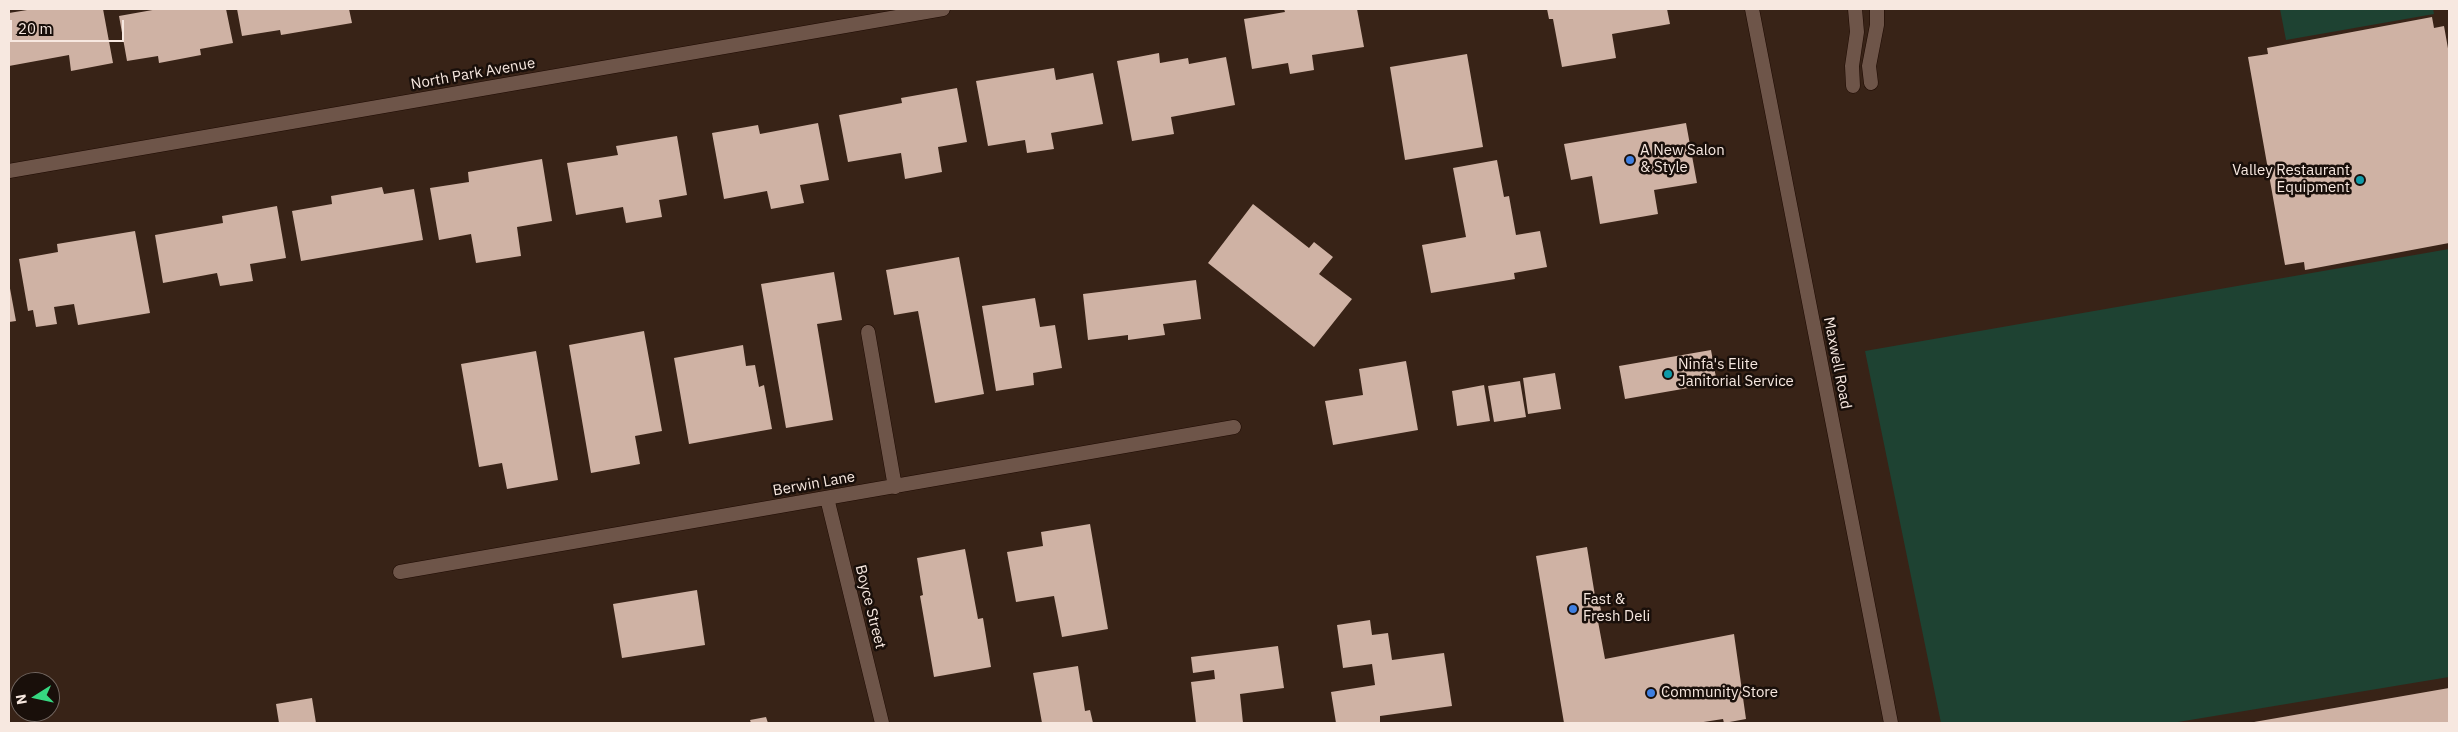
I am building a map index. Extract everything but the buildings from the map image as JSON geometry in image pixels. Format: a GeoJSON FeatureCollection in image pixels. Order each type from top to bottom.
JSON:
{"type":"FeatureCollection","features":[{"type":"Feature","properties":{"kind":"street","name":"North Park Avenue"},"geometry":{"type":"LineString","coordinates":[[9,171],[943,9]]}},
{"type":"Feature","properties":{"kind":"street","name":"Maxwell Road"},"geometry":{"type":"LineString","coordinates":[[1752,9],[1891,723]]}},
{"type":"Feature","properties":{"kind":"street"},"geometry":{"type":"LineString","coordinates":[[1853,86],[1852,66],[1857,32],[1855,9]]}},
{"type":"Feature","properties":{"kind":"street"},"geometry":{"type":"LineString","coordinates":[[1871,83],[1869,66],[1877,25],[1877,9]]}},
{"type":"Feature","properties":{"kind":"street"},"geometry":{"type":"LineString","coordinates":[[868,332],[894,486]]}},
{"type":"Feature","properties":{"kind":"street","name":"Berwin Lane"},"geometry":{"type":"LineString","coordinates":[[400,572],[1234,427]]}},
{"type":"Feature","properties":{"kind":"street","name":"Boyce Street"},"geometry":{"type":"LineString","coordinates":[[827,498],[882,723]]}},
{"type":"Feature","properties":{"kind":"green space"},"geometry":{"type":"Polygon","coordinates":[[[2280,9],[2433,9],[2434,14],[2286,40],[2280,9]]]}},
{"type":"Feature","properties":{"kind":"green space"},"geometry":{"type":"Polygon","coordinates":[[[2449,249],[2449,677],[2172,723],[1941,723],[1865,351],[2449,249]]]}},
{"type":"Feature","properties":{"kind":"place","name":"A New Salon & Style"},"geometry":{"type":"Point","coordinates":[1630,160]}},
{"type":"Feature","properties":{"kind":"place","name":"Valley Restaurant Equipment"},"geometry":{"type":"Point","coordinates":[2360,180]}},
{"type":"Feature","properties":{"kind":"place","name":"Ninfa's Elite Janitorial Service"},"geometry":{"type":"Point","coordinates":[1668,374]}},
{"type":"Feature","properties":{"kind":"place","name":"Fast & Fresh Deli"},"geometry":{"type":"Point","coordinates":[1573,609]}},
{"type":"Feature","properties":{"kind":"place","name":"Community Store"},"geometry":{"type":"Point","coordinates":[1651,693]}}]}
